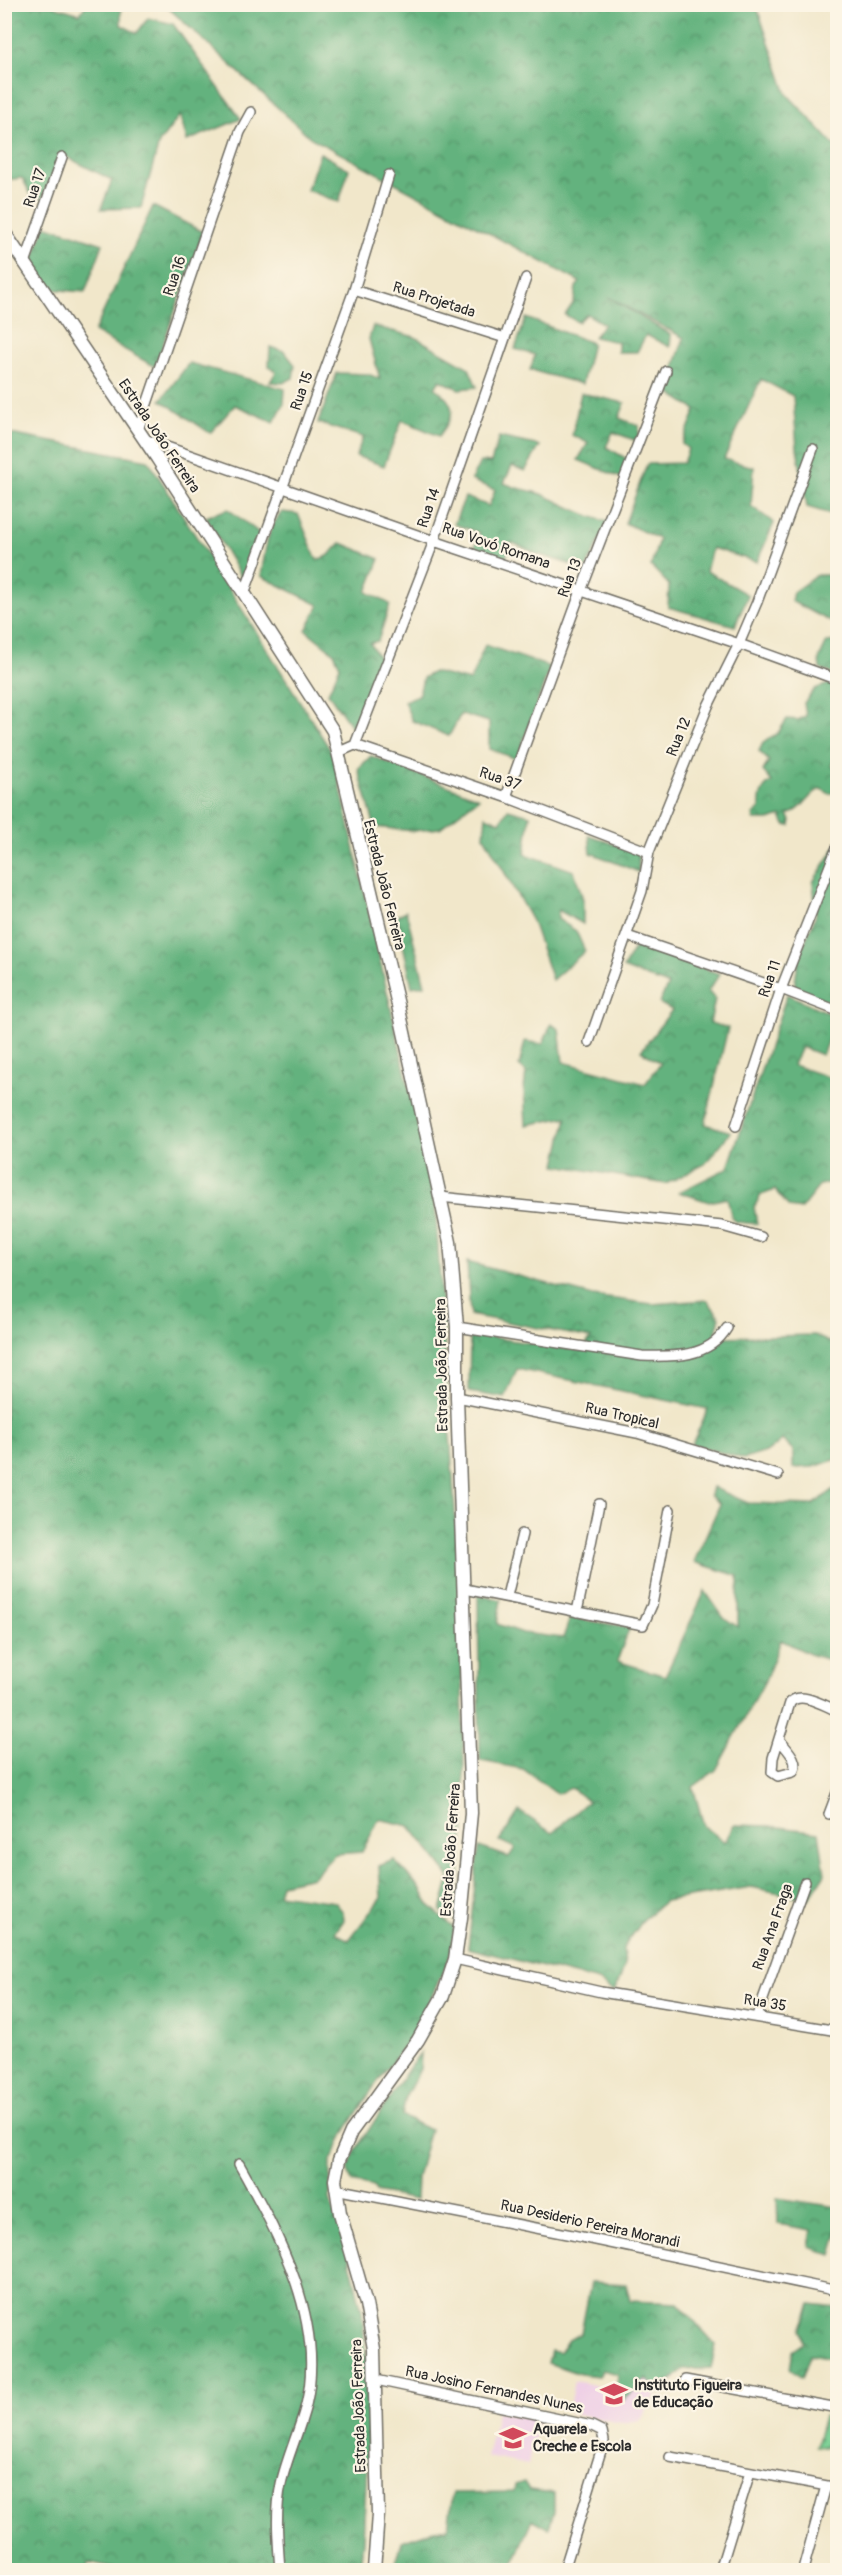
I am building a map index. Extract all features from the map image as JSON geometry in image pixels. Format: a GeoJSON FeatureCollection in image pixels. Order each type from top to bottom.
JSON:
{"type":"FeatureCollection","features":[{"type":"Feature","properties":{"kind":"street","name":"Rua 16"},"geometry":{"type":"LineString","coordinates":[[141,434],[240,132],[251,112]]}},
{"type":"Feature","properties":{"kind":"street","name":"Rua 17"},"geometry":{"type":"LineString","coordinates":[[25,263],[62,157]]}},
{"type":"Feature","properties":{"kind":"street","name":"Rua 15"},"geometry":{"type":"LineString","coordinates":[[244,594],[354,290],[389,175]]}},
{"type":"Feature","properties":{"kind":"street","name":"Estrada João Ferreira"},"geometry":{"type":"LineString","coordinates":[[4,232],[141,434],[333,731],[440,1197],[455,1280],[471,1813],[462,1918],[455,1959],[443,1996],[429,2023],[351,2132],[339,2160],[335,2189],[366,2304],[374,2349],[378,2514],[374,2571]]}},
{"type":"Feature","properties":{"kind":"street","name":"Rua 14"},"geometry":{"type":"LineString","coordinates":[[355,745],[434,541],[526,278]]}},
{"type":"Feature","properties":{"kind":"street","name":"Rua Projetada"},"geometry":{"type":"LineString","coordinates":[[354,290],[505,338]]}},
{"type":"Feature","properties":{"kind":"street","name":"Rua 13"},"geometry":{"type":"LineString","coordinates":[[506,796],[581,591],[666,371]]}},
{"type":"Feature","properties":{"kind":"street","name":"Rua Vovó Romana"},"geometry":{"type":"LineString","coordinates":[[141,434],[434,541],[740,644],[837,680]]}},
{"type":"Feature","properties":{"kind":"street","name":"Rua 12"},"geometry":{"type":"LineString","coordinates":[[589,1042],[642,891],[649,852],[708,706],[740,644],[813,449]]}},
{"type":"Feature","properties":{"kind":"street"},"geometry":{"type":"LineString","coordinates":[[339,752],[355,745]]}},
{"type":"Feature","properties":{"kind":"street","name":"Rua 37"},"geometry":{"type":"LineString","coordinates":[[355,745],[506,796],[649,852]]}},
{"type":"Feature","properties":{"kind":"street","name":"Rua 11"},"geometry":{"type":"LineString","coordinates":[[736,1126],[782,989],[837,845]]}},
{"type":"Feature","properties":{"kind":"street"},"geometry":{"type":"LineString","coordinates":[[627,936],[782,989],[837,1011]]}},
{"type":"Feature","properties":{"kind":"street"},"geometry":{"type":"LineString","coordinates":[[440,1197],[722,1226],[760,1237]]}},
{"type":"Feature","properties":{"kind":"street"},"geometry":{"type":"LineString","coordinates":[[457,1327],[642,1356],[665,1357],[703,1350],[714,1344],[727,1328]]}},
{"type":"Feature","properties":{"kind":"street","name":"Rua Tropical"},"geometry":{"type":"LineString","coordinates":[[457,1397],[637,1433],[778,1475]]}},
{"type":"Feature","properties":{"kind":"street"},"geometry":{"type":"LineString","coordinates":[[577,1612],[599,1504]]}},
{"type":"Feature","properties":{"kind":"street"},"geometry":{"type":"LineString","coordinates":[[465,1589],[640,1625],[646,1621],[652,1605],[670,1510]]}},
{"type":"Feature","properties":{"kind":"street"},"geometry":{"type":"LineString","coordinates":[[507,1596],[522,1534]]}},
{"type":"Feature","properties":{"kind":"street"},"geometry":{"type":"LineString","coordinates":[[779,1739],[794,1699],[804,1698],[837,1711]]}},
{"type":"Feature","properties":{"kind":"street"},"geometry":{"type":"LineString","coordinates":[[829,1814],[837,1790]]}},
{"type":"Feature","properties":{"kind":"street","name":"Rua Ana Fraga"},"geometry":{"type":"LineString","coordinates":[[757,2016],[805,1882]]}},
{"type":"Feature","properties":{"kind":"street","name":"Rua 35"},"geometry":{"type":"LineString","coordinates":[[455,1959],[601,1992],[837,2031]]}},
{"type":"Feature","properties":{"kind":"street"},"geometry":{"type":"LineString","coordinates":[[239,2164],[274,2226],[297,2289],[311,2346],[306,2404],[281,2485],[276,2521],[280,2571]]}},
{"type":"Feature","properties":{"kind":"street","name":"Rua Desiderio Pereira Morandi"},"geometry":{"type":"LineString","coordinates":[[335,2189],[572,2235],[837,2291]]}},
{"type":"Feature","properties":{"kind":"street","name":"Rua Josino Fernandes Nunes"},"geometry":{"type":"LineString","coordinates":[[376,2380],[592,2426],[602,2431],[604,2441],[564,2571]]}},
{"type":"Feature","properties":{"kind":"street"},"geometry":{"type":"LineString","coordinates":[[685,2380],[837,2408]]}},
{"type":"Feature","properties":{"kind":"street"},"geometry":{"type":"LineString","coordinates":[[670,2457],[837,2488]]}},
{"type":"Feature","properties":{"kind":"street"},"geometry":{"type":"LineString","coordinates":[[720,2571],[750,2472]]}},
{"type":"Feature","properties":{"kind":"street"},"geometry":{"type":"LineString","coordinates":[[802,2571],[826,2486]]}},
{"type":"Feature","properties":{"kind":"shaded area","name":"Instituto Figueira de Educação"},"geometry":{"type":"Polygon","coordinates":[[[643,2362],[677,2377],[654,2396],[641,2420],[621,2423],[568,2412],[574,2381],[619,2390],[643,2362]]]}},
{"type":"Feature","properties":{"kind":"shaded area","name":"Aquarela Creche e Escola"},"geometry":{"type":"Polygon","coordinates":[[[497,2411],[538,2420],[528,2465],[487,2457],[497,2411]]]}},
{"type":"Feature","properties":{"kind":"green space"},"geometry":{"type":"Polygon","coordinates":[[[4,5],[51,5],[80,14],[86,5],[121,5],[121,25],[137,33],[148,18],[173,24],[241,119],[187,141],[180,115],[159,143],[141,208],[101,209],[112,180],[61,154],[43,198],[33,198],[22,178],[5,180],[4,5]]]}},
{"type":"Feature","properties":{"kind":"green space"},"geometry":{"type":"Polygon","coordinates":[[[165,5],[756,5],[787,94],[837,148],[837,516],[807,507],[797,448],[793,396],[761,379],[724,459],[754,467],[751,506],[774,523],[757,562],[712,548],[706,571],[748,595],[735,626],[668,607],[669,585],[651,566],[659,539],[625,523],[647,464],[683,463],[688,449],[682,444],[696,410],[666,391],[684,338],[608,297],[671,335],[670,347],[646,335],[637,352],[618,352],[618,342],[594,337],[604,324],[587,314],[578,322],[565,315],[574,302],[576,287],[580,282],[311,138],[165,5]]]}},
{"type":"Feature","properties":{"kind":"green space"},"geometry":{"type":"Polygon","coordinates":[[[320,153],[349,169],[339,202],[307,190],[320,153]]]}},
{"type":"Feature","properties":{"kind":"green space"},"geometry":{"type":"Polygon","coordinates":[[[153,206],[203,232],[155,367],[94,332],[153,206]]]}},
{"type":"Feature","properties":{"kind":"green space"},"geometry":{"type":"Polygon","coordinates":[[[45,225],[103,244],[85,292],[46,289],[32,263],[45,225]]]}},
{"type":"Feature","properties":{"kind":"green space"},"geometry":{"type":"Polygon","coordinates":[[[526,318],[592,343],[582,384],[530,370],[535,355],[515,349],[526,318]]]}},
{"type":"Feature","properties":{"kind":"green space"},"geometry":{"type":"Polygon","coordinates":[[[373,326],[415,337],[469,368],[477,387],[459,389],[440,380],[435,388],[448,400],[452,410],[444,429],[439,436],[402,420],[384,466],[356,456],[363,437],[318,423],[337,373],[368,374],[380,379],[369,339],[373,326]]]}},
{"type":"Feature","properties":{"kind":"green space"},"geometry":{"type":"Polygon","coordinates":[[[270,347],[284,351],[295,365],[293,378],[283,383],[270,382],[276,372],[269,366],[270,347]]]}},
{"type":"Feature","properties":{"kind":"green space"},"geometry":{"type":"Polygon","coordinates":[[[189,363],[285,389],[284,404],[274,422],[235,405],[210,433],[161,400],[189,363]]]}},
{"type":"Feature","properties":{"kind":"green space"},"geometry":{"type":"Polygon","coordinates":[[[581,393],[625,403],[619,418],[639,426],[639,442],[613,432],[606,447],[631,461],[624,479],[578,460],[588,443],[572,435],[581,393]]]}},
{"type":"Feature","properties":{"kind":"green space"},"geometry":{"type":"Polygon","coordinates":[[[5,433],[148,460],[333,754],[435,1202],[460,1589],[465,1819],[455,1920],[441,1911],[450,1877],[410,1826],[379,1819],[362,1852],[335,1854],[313,1877],[281,1884],[278,1894],[335,1902],[343,1912],[344,1920],[335,1933],[349,1940],[381,1898],[379,1866],[394,1860],[419,1887],[430,1906],[454,1928],[450,1956],[417,2028],[373,2088],[346,2130],[331,2161],[330,2200],[347,2249],[362,2311],[370,2406],[360,2570],[124,2570],[89,2562],[87,2570],[5,2570],[5,433]]]}},
{"type":"Feature","properties":{"kind":"green space"},"geometry":{"type":"Polygon","coordinates":[[[499,437],[540,446],[525,471],[512,466],[504,483],[541,494],[608,522],[586,569],[537,554],[511,542],[505,561],[474,549],[480,533],[454,524],[465,497],[489,506],[495,490],[471,480],[480,462],[491,463],[499,437]]]}},
{"type":"Feature","properties":{"kind":"green space"},"geometry":{"type":"Polygon","coordinates":[[[228,509],[262,535],[242,579],[206,517],[228,509]]]}},
{"type":"Feature","properties":{"kind":"green space"},"geometry":{"type":"Polygon","coordinates":[[[282,512],[298,514],[317,560],[328,556],[341,543],[380,559],[367,592],[390,604],[378,641],[370,643],[381,661],[352,728],[328,693],[340,666],[334,653],[306,630],[319,605],[261,576],[269,534],[282,512]]]}},
{"type":"Feature","properties":{"kind":"green space"},"geometry":{"type":"Polygon","coordinates":[[[817,575],[828,575],[837,582],[837,625],[791,601],[793,592],[817,575]]]}},
{"type":"Feature","properties":{"kind":"green space"},"geometry":{"type":"Polygon","coordinates":[[[837,641],[837,755],[831,766],[837,769],[837,791],[830,794],[821,789],[813,793],[799,809],[788,815],[791,820],[790,826],[785,825],[781,816],[769,820],[754,820],[753,814],[760,809],[760,797],[763,790],[772,782],[763,771],[769,761],[759,751],[763,743],[778,733],[787,719],[798,720],[806,716],[804,703],[815,689],[829,684],[833,674],[820,669],[819,659],[827,642],[837,641]]]}},
{"type":"Feature","properties":{"kind":"green space"},"geometry":{"type":"Polygon","coordinates":[[[485,645],[550,667],[517,759],[489,749],[489,722],[461,714],[449,736],[412,721],[404,701],[419,695],[423,678],[433,672],[470,681],[485,645]]]}},
{"type":"Feature","properties":{"kind":"green space"},"geometry":{"type":"Polygon","coordinates":[[[371,756],[479,798],[440,828],[414,831],[375,827],[358,769],[371,756]]]}},
{"type":"Feature","properties":{"kind":"green space"},"geometry":{"type":"Polygon","coordinates":[[[508,809],[530,815],[525,854],[574,871],[583,899],[583,924],[558,910],[558,919],[576,931],[585,951],[552,980],[532,921],[484,836],[486,816],[500,822],[508,809]]]}},
{"type":"Feature","properties":{"kind":"green space"},"geometry":{"type":"Polygon","coordinates":[[[589,835],[638,853],[639,872],[591,853],[589,835]]]}},
{"type":"Feature","properties":{"kind":"green space"},"geometry":{"type":"Polygon","coordinates":[[[837,845],[837,1005],[794,988],[799,956],[816,915],[813,882],[837,845]]]}},
{"type":"Feature","properties":{"kind":"green space"},"geometry":{"type":"Polygon","coordinates":[[[406,911],[425,985],[412,987],[397,916],[406,911]]]}},
{"type":"Feature","properties":{"kind":"green space"},"geometry":{"type":"Polygon","coordinates":[[[636,945],[720,974],[708,991],[715,999],[710,1023],[728,1028],[705,1124],[731,1132],[705,1164],[666,1184],[556,1165],[567,1117],[526,1125],[524,1089],[526,1072],[519,1066],[525,1041],[543,1044],[551,1024],[559,1029],[563,1062],[645,1084],[661,1063],[641,1051],[672,1010],[659,1003],[668,985],[623,968],[636,945]]]}},
{"type":"Feature","properties":{"kind":"green space"},"geometry":{"type":"Polygon","coordinates":[[[787,994],[837,1017],[822,1055],[801,1047],[793,1065],[837,1080],[837,1180],[820,1185],[801,1209],[789,1207],[775,1190],[761,1195],[754,1207],[757,1224],[737,1222],[732,1218],[727,1198],[709,1202],[679,1192],[728,1168],[787,994]]]}},
{"type":"Feature","properties":{"kind":"green space"},"geometry":{"type":"Polygon","coordinates":[[[467,1262],[593,1296],[652,1304],[707,1300],[720,1317],[715,1337],[815,1335],[830,1343],[837,1324],[837,1459],[814,1467],[793,1468],[793,1450],[782,1440],[769,1451],[744,1459],[692,1444],[708,1409],[517,1369],[505,1398],[469,1392],[470,1334],[581,1351],[591,1338],[470,1315],[467,1262]]]}},
{"type":"Feature","properties":{"kind":"green space"},"geometry":{"type":"Polygon","coordinates":[[[712,1487],[748,1503],[813,1505],[837,1487],[837,1662],[812,1655],[781,1640],[766,1679],[716,1770],[693,1787],[704,1826],[725,1842],[734,1825],[770,1826],[819,1832],[825,1874],[809,1899],[751,1887],[665,1901],[644,1919],[623,1948],[625,1965],[614,1992],[598,1981],[468,1948],[479,1847],[509,1857],[515,1848],[500,1841],[519,1811],[552,1833],[588,1801],[571,1788],[557,1794],[523,1769],[480,1761],[478,1594],[501,1600],[497,1624],[523,1633],[563,1638],[570,1618],[630,1627],[617,1661],[665,1676],[705,1591],[723,1617],[738,1627],[738,1576],[694,1562],[720,1504],[710,1495],[712,1487]]]}},
{"type":"Feature","properties":{"kind":"green space"},"geometry":{"type":"Polygon","coordinates":[[[421,2052],[420,2069],[406,2096],[402,2116],[430,2130],[417,2177],[416,2200],[376,2192],[373,2187],[352,2182],[348,2171],[355,2151],[421,2052]]]}},
{"type":"Feature","properties":{"kind":"green space"},"geometry":{"type":"Polygon","coordinates":[[[777,2198],[837,2207],[837,2238],[832,2255],[809,2247],[812,2230],[778,2224],[777,2198]]]}},
{"type":"Feature","properties":{"kind":"green space"},"geometry":{"type":"Polygon","coordinates":[[[591,2282],[626,2284],[630,2301],[678,2303],[716,2345],[711,2368],[683,2370],[658,2392],[647,2378],[624,2400],[616,2385],[617,2374],[603,2370],[599,2376],[580,2374],[548,2363],[551,2351],[559,2353],[567,2341],[581,2333],[591,2282]]]}},
{"type":"Feature","properties":{"kind":"green space"},"geometry":{"type":"Polygon","coordinates":[[[811,2304],[837,2307],[837,2397],[828,2395],[833,2359],[810,2355],[802,2378],[790,2369],[793,2351],[804,2343],[801,2330],[811,2304]]]}},
{"type":"Feature","properties":{"kind":"green space"},"geometry":{"type":"Polygon","coordinates":[[[824,2416],[837,2419],[837,2449],[816,2446],[824,2416]]]}},
{"type":"Feature","properties":{"kind":"green space"},"geometry":{"type":"Polygon","coordinates":[[[524,2482],[529,2490],[554,2493],[554,2512],[549,2528],[532,2519],[510,2570],[394,2570],[401,2541],[434,2530],[448,2528],[453,2493],[514,2492],[515,2485],[524,2482]]]}},
{"type":"Feature","properties":{"kind":"place","name":"Instituto Figueira de Educação"},"geometry":{"type":"Point","coordinates":[614,2394]}},
{"type":"Feature","properties":{"kind":"place","name":"Aquarela Creche e Escola"},"geometry":{"type":"Point","coordinates":[513,2438]}}]}
